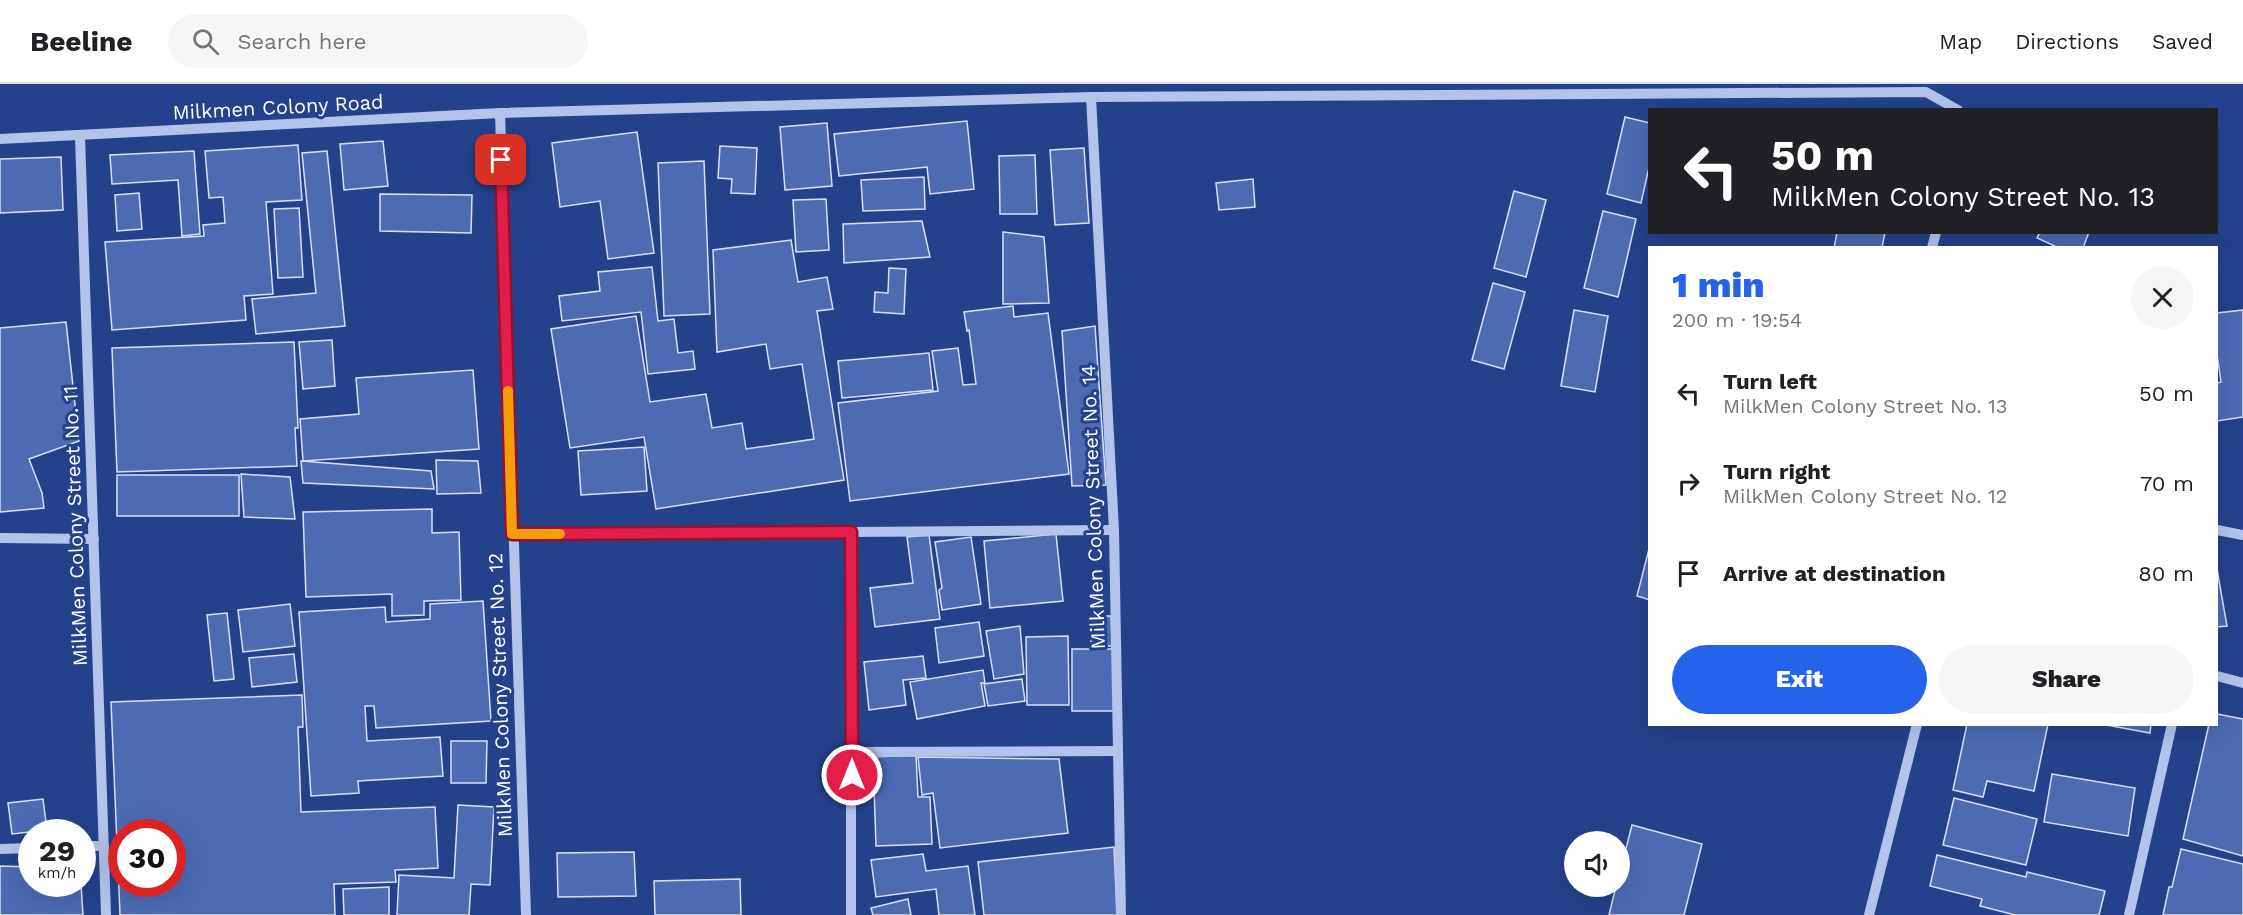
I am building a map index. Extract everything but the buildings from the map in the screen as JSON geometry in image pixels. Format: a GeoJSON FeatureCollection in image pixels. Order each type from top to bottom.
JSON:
{"type":"FeatureCollection","features":[{"type":"Feature","properties":{"kind":"street","name":"Milkmen Colony Road"},"geometry":{"type":"LineString","coordinates":[[0,139],[500,113],[1091,97],[1926,92],[1954,108]]}},
{"type":"Feature","properties":{"kind":"street","name":"MilkMen Colony Street No. 14"},"geometry":{"type":"LineString","coordinates":[[1091,97],[1114,530],[1121,915]]}},
{"type":"Feature","properties":{"kind":"street","name":"MilkMen Colony Street No. 12"},"geometry":{"type":"LineString","coordinates":[[500,113],[526,915]]}},
{"type":"Feature","properties":{"kind":"street","name":"MilkMen Colony Street No. 11"},"geometry":{"type":"LineString","coordinates":[[80,136],[106,915]]}},
{"type":"Feature","properties":{"kind":"street"},"geometry":{"type":"LineString","coordinates":[[512,534],[1114,530]]}},
{"type":"Feature","properties":{"kind":"street"},"geometry":{"type":"LineString","coordinates":[[2218,530],[2243,535]]}},
{"type":"Feature","properties":{"kind":"street"},"geometry":{"type":"LineString","coordinates":[[851,532],[851,915]]}},
{"type":"Feature","properties":{"kind":"street"},"geometry":{"type":"LineString","coordinates":[[0,538],[94,538]]}},
{"type":"Feature","properties":{"kind":"street"},"geometry":{"type":"LineString","coordinates":[[2218,676],[2243,683]]}},
{"type":"Feature","properties":{"kind":"street"},"geometry":{"type":"LineString","coordinates":[[1869,915],[1916,726]]}},
{"type":"Feature","properties":{"kind":"street"},"geometry":{"type":"LineString","coordinates":[[2129,915],[2172,726]]}},
{"type":"Feature","properties":{"kind":"street"},"geometry":{"type":"LineString","coordinates":[[852,752],[1118,751]]}},
{"type":"Feature","properties":{"kind":"street"},"geometry":{"type":"LineString","coordinates":[[96,846],[104,846]]}},
{"type":"Feature","properties":{"kind":"street"},"geometry":{"type":"LineString","coordinates":[[0,849],[18,848]]}},
{"type":"Feature","properties":{"kind":"slow traffic"},"geometry":{"type":"LineString","coordinates":[[508,391],[512,534],[560,534]]}},
{"type":"Feature","properties":{"kind":"route"},"geometry":{"type":"LineString","coordinates":[[501,160],[512,534],[851,532],[852,775]]}}]}
